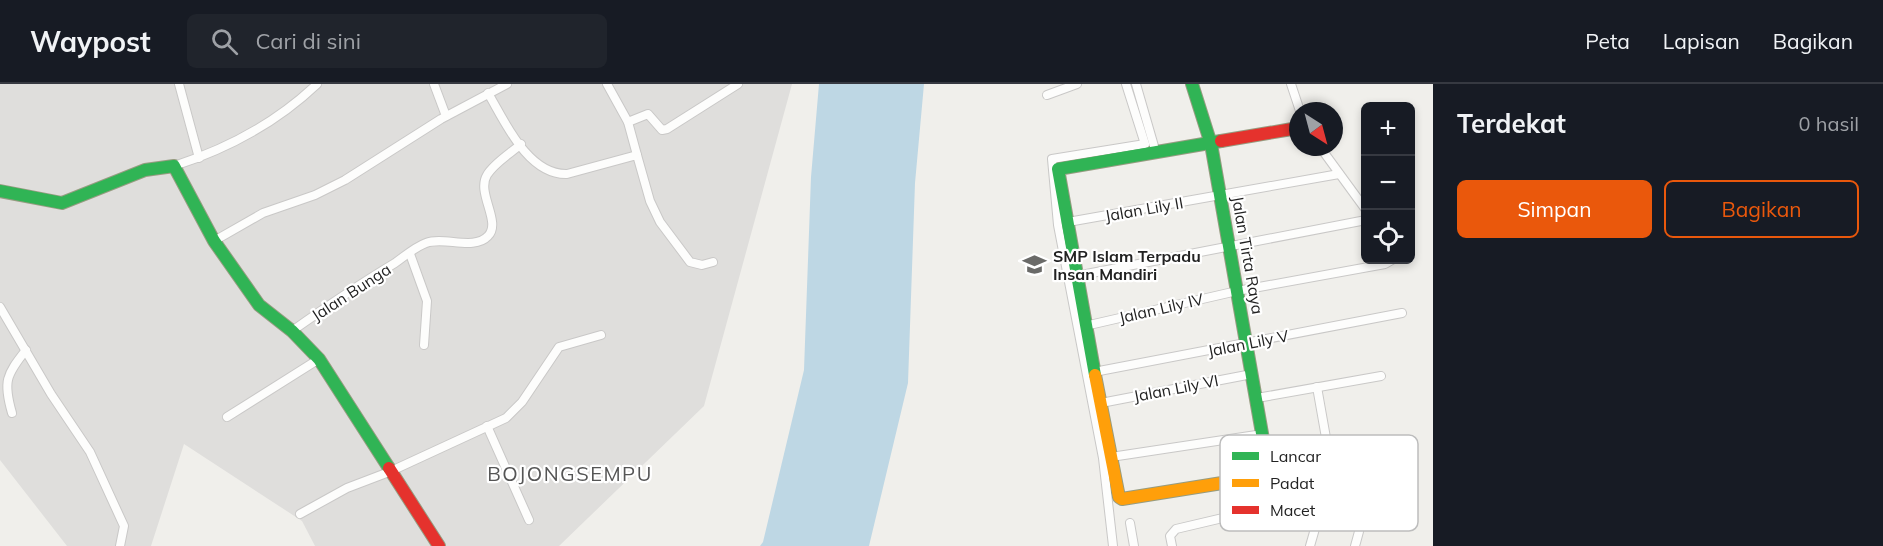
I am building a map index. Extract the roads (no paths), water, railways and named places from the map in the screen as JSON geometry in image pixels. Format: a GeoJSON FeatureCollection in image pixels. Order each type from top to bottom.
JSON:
{"type":"FeatureCollection","features":[{"type":"Feature","properties":{"kind":"street"},"geometry":{"type":"LineString","coordinates":[[179,84],[199,158]]}},
{"type":"Feature","properties":{"kind":"street"},"geometry":{"type":"LineString","coordinates":[[0,191],[62,203],[145,170],[174,166],[199,158],[275,119],[317,84]]}},
{"type":"Feature","properties":{"kind":"street"},"geometry":{"type":"LineString","coordinates":[[434,84],[446,116]]}},
{"type":"Feature","properties":{"kind":"street"},"geometry":{"type":"LineString","coordinates":[[214,242],[263,213],[315,195],[345,180],[446,116],[507,84]]}},
{"type":"Feature","properties":{"kind":"street"},"geometry":{"type":"LineString","coordinates":[[628,122],[648,114],[652,115],[662,130],[667,129],[738,84]]}},
{"type":"Feature","properties":{"kind":"street"},"geometry":{"type":"LineString","coordinates":[[1047,95],[1077,84]]}},
{"type":"Feature","properties":{"kind":"street"},"geometry":{"type":"LineString","coordinates":[[1113,546],[1104,463],[1058,225],[1052,159],[1144,144],[1126,84]]}},
{"type":"Feature","properties":{"kind":"street"},"geometry":{"type":"LineString","coordinates":[[1136,84],[1156,153]]}},
{"type":"Feature","properties":{"kind":"street","name":"Jalan Tirta Raya"},"geometry":{"type":"LineString","coordinates":[[1192,84],[1211,144],[1263,434]]}},
{"type":"Feature","properties":{"kind":"street"},"geometry":{"type":"LineString","coordinates":[[1291,84],[1297,102]]}},
{"type":"Feature","properties":{"kind":"street"},"geometry":{"type":"LineString","coordinates":[[610,85],[628,122],[654,211],[690,262],[702,265],[713,262]]}},
{"type":"Feature","properties":{"kind":"street"},"geometry":{"type":"LineString","coordinates":[[488,93],[536,163],[556,174],[637,155]]}},
{"type":"Feature","properties":{"kind":"street"},"geometry":{"type":"LineString","coordinates":[[1220,441],[1111,457],[1085,326],[1058,169],[1289,130]]}},
{"type":"Feature","properties":{"kind":"street","name":"Jalan Bunga"},"geometry":{"type":"LineString","coordinates":[[292,331],[352,289],[428,242],[483,241],[490,235],[492,226],[483,186],[487,174],[521,144]]}},
{"type":"Feature","properties":{"kind":"street"},"geometry":{"type":"LineString","coordinates":[[1326,156],[1361,204]]}},
{"type":"Feature","properties":{"kind":"street"},"geometry":{"type":"LineString","coordinates":[[174,166],[214,242],[259,305],[292,331],[319,359],[389,472],[439,546]]}},
{"type":"Feature","properties":{"kind":"street","name":"Jalan Lily II"},"geometry":{"type":"LineString","coordinates":[[1068,222],[1339,174]]}},
{"type":"Feature","properties":{"kind":"street"},"geometry":{"type":"LineString","coordinates":[[1076,276],[1229,244],[1361,221]]}},
{"type":"Feature","properties":{"kind":"street","name":"Jalan Bunga"},"geometry":{"type":"LineString","coordinates":[[410,254],[427,301],[424,345]]}},
{"type":"Feature","properties":{"kind":"street","name":"Jalan Lily IV"},"geometry":{"type":"LineString","coordinates":[[1085,326],[1237,291],[1385,264]]}},
{"type":"Feature","properties":{"kind":"street"},"geometry":{"type":"LineString","coordinates":[[0,307],[90,452],[124,526],[120,546]]}},
{"type":"Feature","properties":{"kind":"street","name":"Jalan Lily V"},"geometry":{"type":"LineString","coordinates":[[1094,372],[1402,313]]}},
{"type":"Feature","properties":{"kind":"street"},"geometry":{"type":"LineString","coordinates":[[300,514],[346,488],[389,472],[514,411],[559,348],[601,334]]}},
{"type":"Feature","properties":{"kind":"street"},"geometry":{"type":"LineString","coordinates":[[12,413],[7,394],[7,377],[26,350]]}},
{"type":"Feature","properties":{"kind":"street"},"geometry":{"type":"LineString","coordinates":[[227,417],[319,359]]}},
{"type":"Feature","properties":{"kind":"street","name":"Jalan Lily VI"},"geometry":{"type":"LineString","coordinates":[[1101,403],[1252,374]]}},
{"type":"Feature","properties":{"kind":"street"},"geometry":{"type":"LineString","coordinates":[[1257,398],[1381,376]]}},
{"type":"Feature","properties":{"kind":"street"},"geometry":{"type":"LineString","coordinates":[[1317,387],[1326,435]]}},
{"type":"Feature","properties":{"kind":"street"},"geometry":{"type":"LineString","coordinates":[[487,426],[529,519]]}},
{"type":"Feature","properties":{"kind":"street"},"geometry":{"type":"LineString","coordinates":[[1256,435],[1263,434]]}},
{"type":"Feature","properties":{"kind":"street","name":"Jalan Tirta Raya"},"geometry":{"type":"LineString","coordinates":[[1111,457],[1119,497],[1122,499],[1220,483]]}},
{"type":"Feature","properties":{"kind":"street"},"geometry":{"type":"LineString","coordinates":[[1172,546],[1170,536],[1176,529],[1220,519]]}},
{"type":"Feature","properties":{"kind":"street"},"geometry":{"type":"LineString","coordinates":[[1130,523],[1134,546]]}},
{"type":"Feature","properties":{"kind":"street"},"geometry":{"type":"LineString","coordinates":[[1310,546],[1314,531]]}},
{"type":"Feature","properties":{"kind":"street"},"geometry":{"type":"LineString","coordinates":[[1355,546],[1359,531]]}},
{"type":"Feature","properties":{"kind":"water"},"geometry":{"type":"Polygon","coordinates":[[[819,84],[924,84],[915,183],[908,383],[869,546],[760,546],[763,542],[804,370],[811,177],[819,84]]]}},
{"type":"Feature","properties":{"kind":"place","name":"SMP Islam Terpadu Insan Mandiri"},"geometry":{"type":"Point","coordinates":[1035,265]}},
{"type":"Feature","properties":{"kind":"district","name":"BOJONGSEMPU"},"geometry":{"type":"Point","coordinates":[570,473]}}]}
